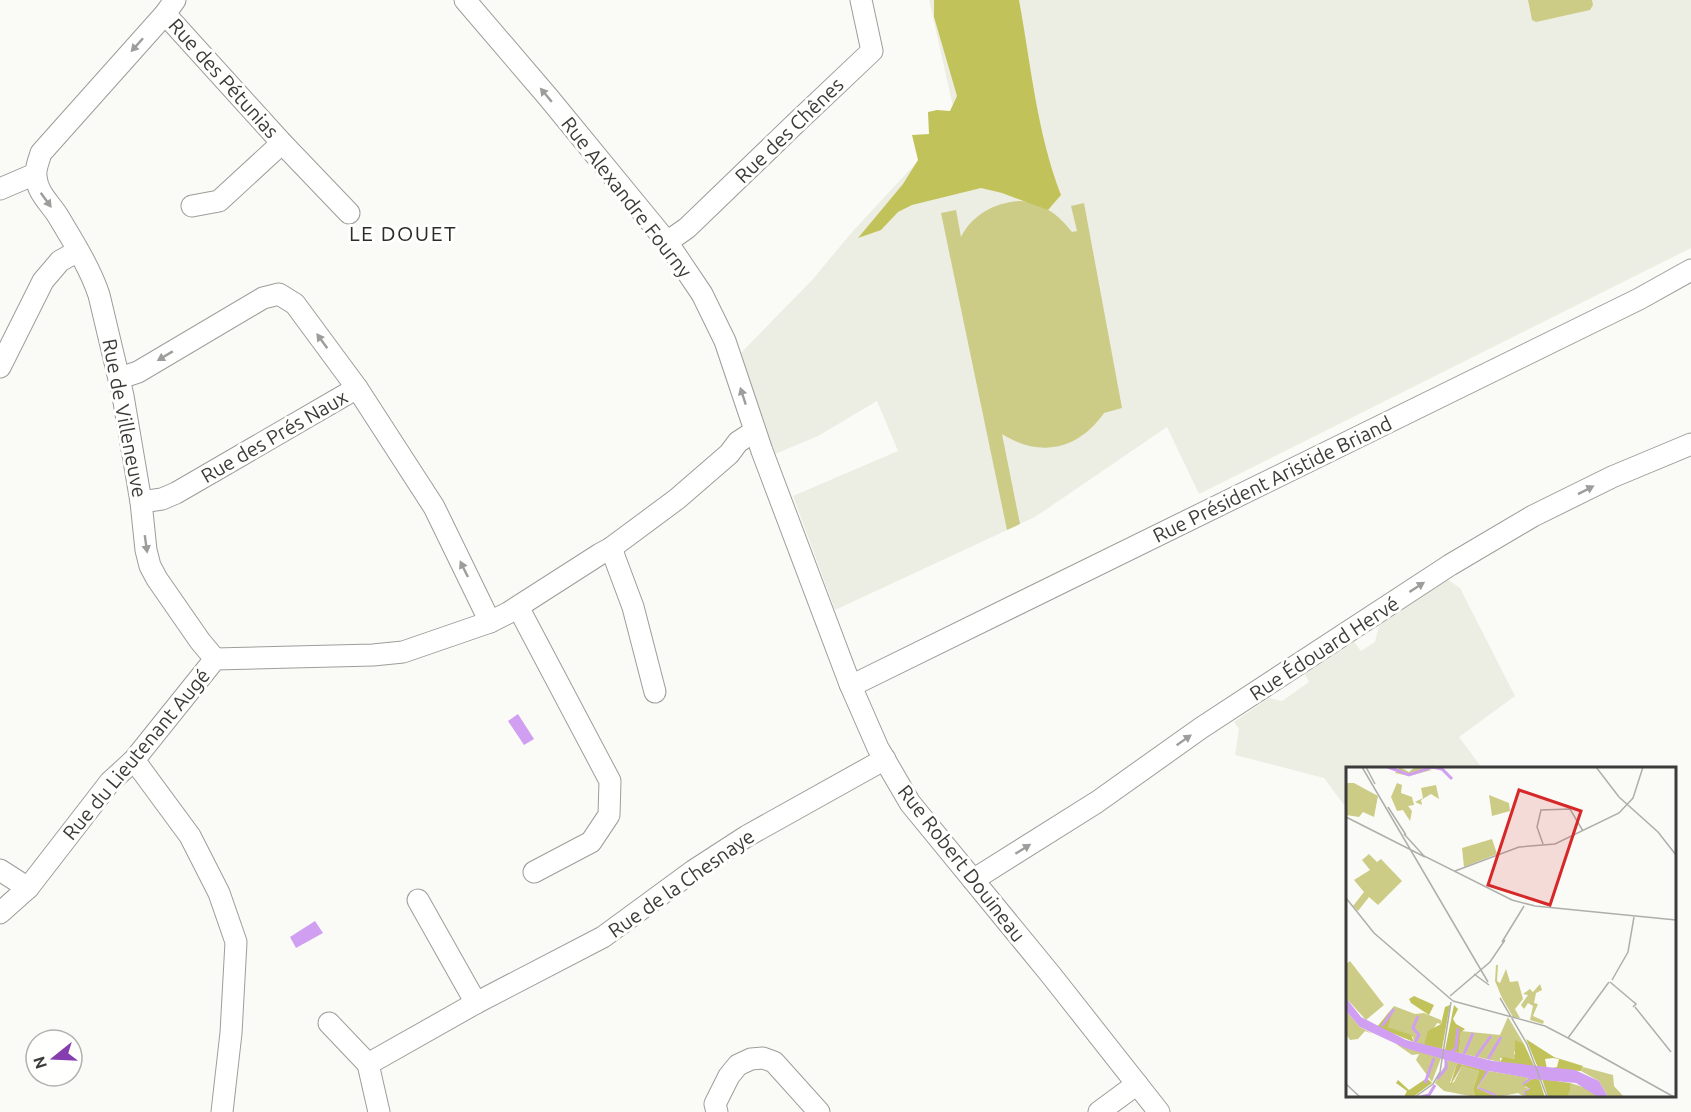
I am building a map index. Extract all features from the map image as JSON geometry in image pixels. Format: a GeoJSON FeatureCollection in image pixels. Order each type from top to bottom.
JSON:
{"type":"FeatureCollection","features":[{"type":"Feature","properties":{"kind":"street","name":"Rue Alexandre Fourny"},"geometry":{"type":"LineString","coordinates":[[465,0],[667,242],[702,294],[725,341],[762,451]]}},
{"type":"Feature","properties":{"kind":"street","name":"Rue des Chênes"},"geometry":{"type":"LineString","coordinates":[[667,242],[687,228],[872,51],[861,0]]}},
{"type":"Feature","properties":{"kind":"street","name":"Rue des Pétunias"},"geometry":{"type":"LineString","coordinates":[[170,7],[282,143],[349,213]]}},
{"type":"Feature","properties":{"kind":"street"},"geometry":{"type":"LineString","coordinates":[[0,189],[35,174],[41,153],[170,7]]}},
{"type":"Feature","properties":{"kind":"street","name":"Rue des Pétunias"},"geometry":{"type":"LineString","coordinates":[[192,206],[219,201],[282,143]]}},
{"type":"Feature","properties":{"kind":"street","name":"Rue de Villeneuve"},"geometry":{"type":"LineString","coordinates":[[35,174],[40,193],[57,214],[95,284],[120,378],[150,566],[215,659]]}},
{"type":"Feature","properties":{"kind":"street"},"geometry":{"type":"LineString","coordinates":[[0,367],[43,281],[60,261],[78,251]]}},
{"type":"Feature","properties":{"kind":"street","name":"Rue Président Aristide Briand"},"geometry":{"type":"LineString","coordinates":[[850,684],[859,682],[1639,299],[1691,270]]}},
{"type":"Feature","properties":{"kind":"street"},"geometry":{"type":"LineString","coordinates":[[120,378],[138,372],[263,298],[279,294],[295,304],[357,388]]}},
{"type":"Feature","properties":{"kind":"street","name":"Rue des Prés Naux"},"geometry":{"type":"LineString","coordinates":[[141,502],[162,499],[177,493],[357,388],[434,507],[490,622]]}},
{"type":"Feature","properties":{"kind":"street","name":"Rue du Lieutenant Augé"},"geometry":{"type":"LineString","coordinates":[[0,913],[28,888],[110,782],[134,760],[215,659],[373,660],[490,622],[518,607],[611,548],[677,499],[729,454],[738,442],[755,431]]}},
{"type":"Feature","properties":{"kind":"street","name":"Rue Édouard Hervé"},"geometry":{"type":"LineString","coordinates":[[973,880],[1097,802],[1201,728],[1450,565],[1533,516],[1612,477],[1691,444]]}},
{"type":"Feature","properties":{"kind":"street"},"geometry":{"type":"LineString","coordinates":[[729,454],[762,451]]}},
{"type":"Feature","properties":{"kind":"street","name":"Rue Robert Douineau"},"geometry":{"type":"LineString","coordinates":[[762,451],[850,684],[878,748],[910,803],[1051,975],[1159,1112]]}},
{"type":"Feature","properties":{"kind":"street"},"geometry":{"type":"LineString","coordinates":[[611,548],[633,607],[655,692]]}},
{"type":"Feature","properties":{"kind":"street"},"geometry":{"type":"LineString","coordinates":[[518,607],[610,781],[609,815],[591,842],[534,872]]}},
{"type":"Feature","properties":{"kind":"street","name":"Rue de la Chesnaye"},"geometry":{"type":"LineString","coordinates":[[368,1064],[476,1003],[603,937],[693,871],[747,836],[885,759]]}},
{"type":"Feature","properties":{"kind":"street"},"geometry":{"type":"LineString","coordinates":[[134,760],[190,836],[219,893],[236,942],[231,1033],[222,1112]]}},
{"type":"Feature","properties":{"kind":"street"},"geometry":{"type":"LineString","coordinates":[[0,870],[28,888]]}},
{"type":"Feature","properties":{"kind":"street"},"geometry":{"type":"LineString","coordinates":[[418,900],[476,1003]]}},
{"type":"Feature","properties":{"kind":"street"},"geometry":{"type":"LineString","coordinates":[[330,1023],[368,1064],[379,1112]]}},
{"type":"Feature","properties":{"kind":"street"},"geometry":{"type":"LineString","coordinates":[[717,1112],[715,1104],[729,1076],[738,1065],[751,1059],[763,1058],[774,1062],[819,1112]]}},
{"type":"Feature","properties":{"kind":"street"},"geometry":{"type":"LineString","coordinates":[[1099,1112],[1137,1084]]}},
{"type":"Feature","properties":{"kind":"shaded area"},"geometry":{"type":"Polygon","coordinates":[[[929,0],[1691,0],[1691,248],[1199,494],[1167,427],[1035,517],[835,610],[793,496],[898,451],[877,401],[818,436],[775,454],[738,356],[813,279],[852,232],[956,120],[929,0]]]}},
{"type":"Feature","properties":{"kind":"shaded area"},"geometry":{"type":"Polygon","coordinates":[[[934,0],[1019,0],[1040,123],[1061,195],[1048,210],[1002,193],[981,188],[912,205],[898,212],[881,230],[858,238],[903,184],[918,160],[912,135],[929,134],[928,112],[950,111],[957,96],[934,17],[934,0]]]}},
{"type":"Feature","properties":{"kind":"shaded area"},"geometry":{"type":"Polygon","coordinates":[[[1528,0],[1592,0],[1593,5],[1590,10],[1536,22],[1532,20],[1528,0]]]}},
{"type":"Feature","properties":{"kind":"shaded area"},"geometry":{"type":"Polygon","coordinates":[[[1019,201],[1049,210],[1072,232],[1077,231],[1071,206],[1084,203],[1122,408],[1104,413],[1094,426],[1082,435],[1058,446],[1044,448],[1030,446],[1016,442],[1002,434],[1020,524],[1007,530],[941,213],[956,210],[961,237],[972,222],[985,211],[1002,204],[1019,201]]]}},
{"type":"Feature","properties":{"kind":"shaded area"},"geometry":{"type":"Polygon","coordinates":[[[1447,579],[1460,588],[1515,696],[1459,737],[1481,767],[1346,767],[1346,808],[1324,778],[1235,755],[1239,729],[1234,722],[1269,698],[1282,701],[1309,682],[1305,674],[1354,642],[1361,651],[1375,642],[1379,625],[1447,579]]]}},
{"type":"Feature","properties":{"kind":"shaded area"},"geometry":{"type":"Polygon","coordinates":[[[518,714],[534,739],[524,745],[508,721],[518,714]]]}},
{"type":"Feature","properties":{"kind":"shaded area"},"geometry":{"type":"Polygon","coordinates":[[[315,921],[323,933],[296,948],[290,937],[315,921]]]}},
{"type":"Feature","properties":{"kind":"district","name":"LE DOUET"},"geometry":{"type":"Point","coordinates":[403,233]}}]}
